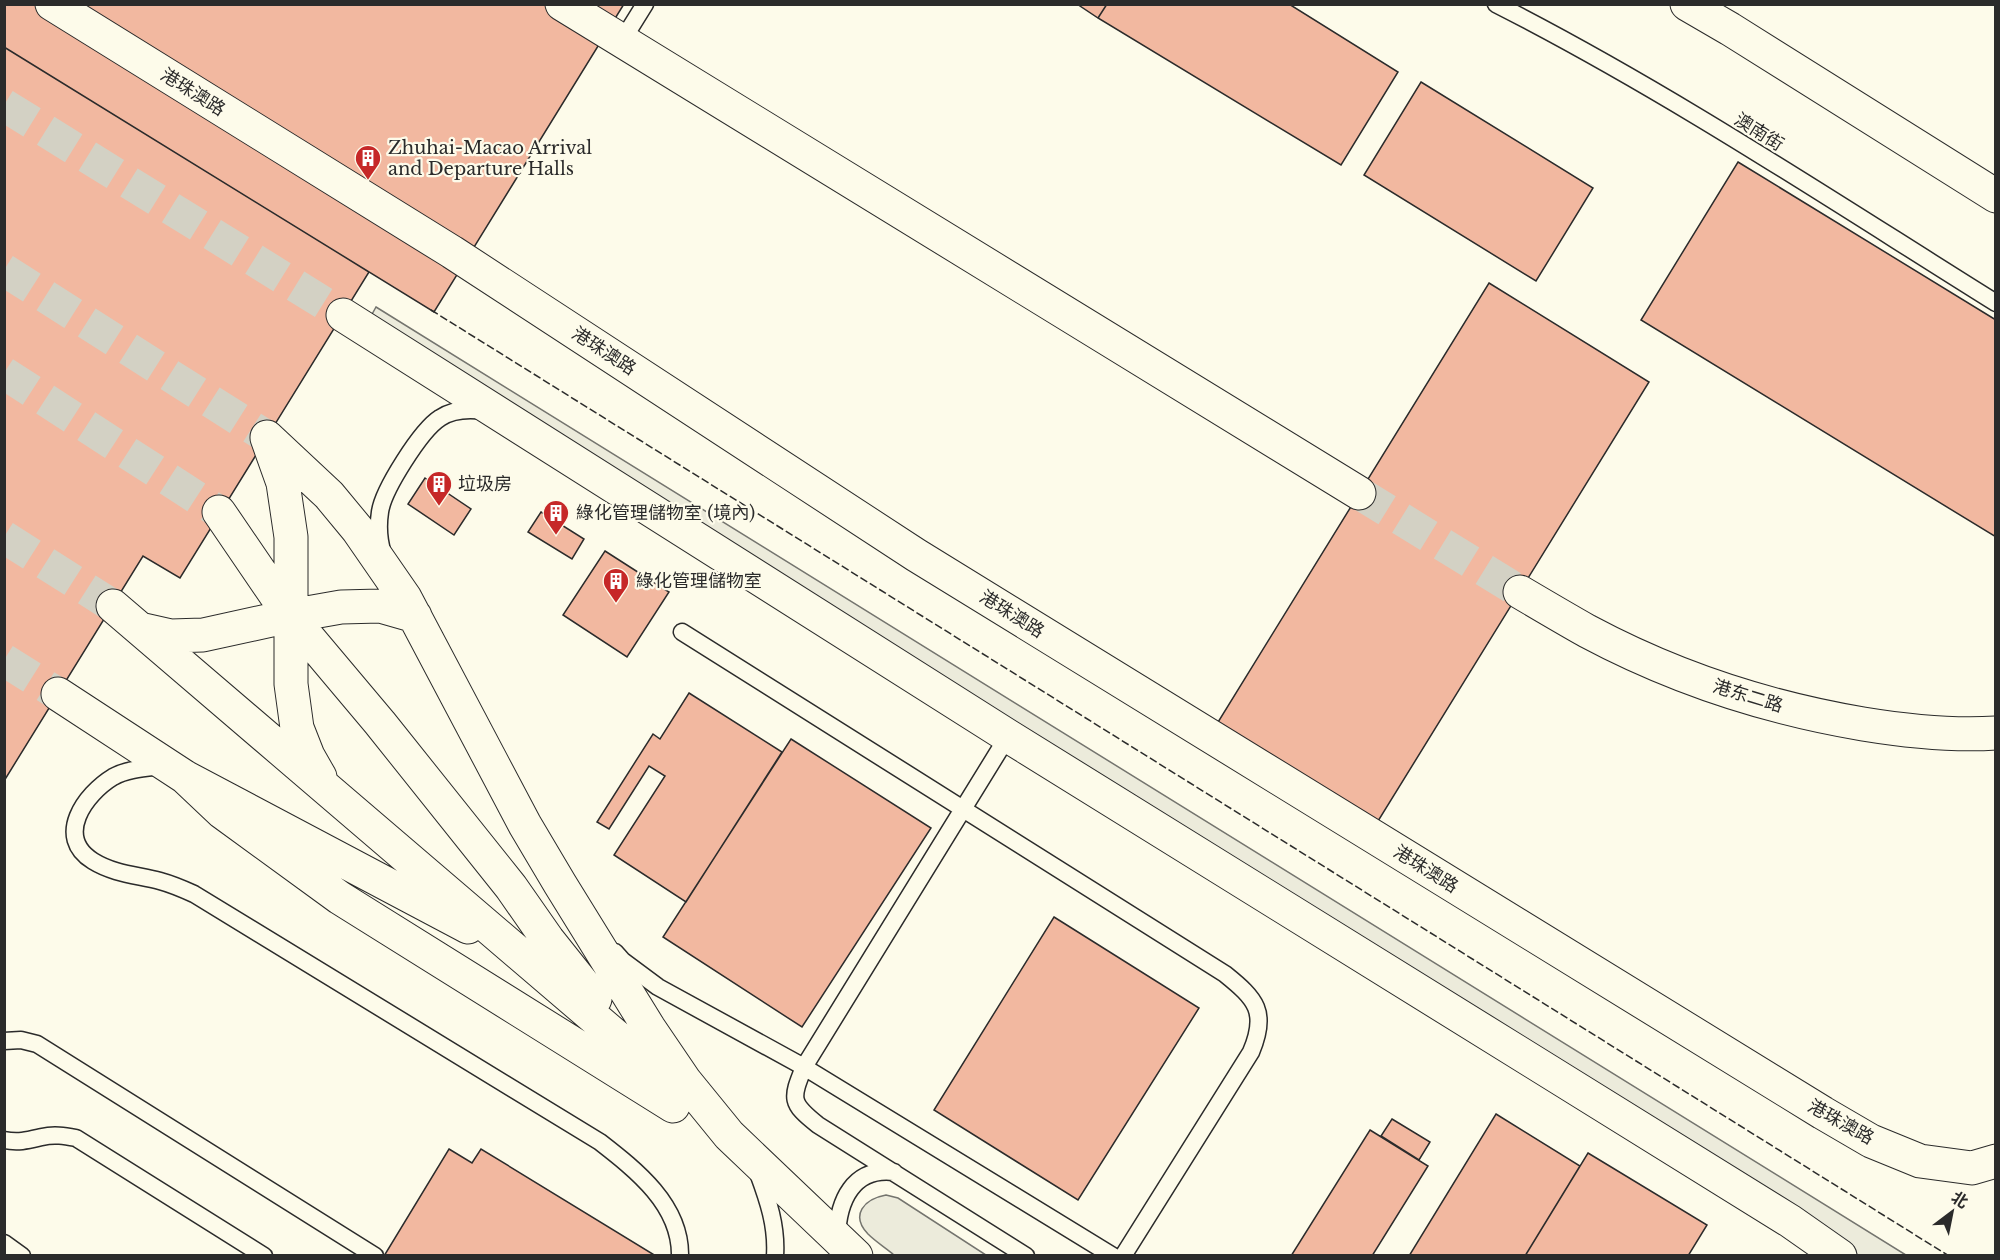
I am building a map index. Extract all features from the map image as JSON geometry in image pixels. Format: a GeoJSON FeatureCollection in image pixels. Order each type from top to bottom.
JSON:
{"type":"FeatureCollection","features":[{"type":"Feature","properties":{"kind":"main road","name":"港珠澳路"},"geometry":{"type":"LineString","coordinates":[[52,4],[452,252],[916,555],[1823,1113],[1871,1140],[1920,1161],[1972,1168],[1995,1161]]}},
{"type":"Feature","properties":{"kind":"main road"},"geometry":{"type":"LineString","coordinates":[[562,4],[1359,493]]}},
{"type":"Feature","properties":{"kind":"main road"},"geometry":{"type":"LineString","coordinates":[[1687,4],[1995,196]]}},
{"type":"Feature","properties":{"kind":"main road"},"geometry":{"type":"LineString","coordinates":[[1701,4],[1730,29]]}},
{"type":"Feature","properties":{"kind":"main road"},"geometry":{"type":"LineString","coordinates":[[343,315],[1008,736],[1782,1216],[1840,1256]]}},
{"type":"Feature","properties":{"kind":"main road"},"geometry":{"type":"LineString","coordinates":[[326,789],[308,756],[297,728],[291,684],[289,526],[283,483],[267,437],[329,495],[358,530],[389,575],[415,616],[525,825],[560,884],[649,1028],[685,1080],[740,1145]]}},
{"type":"Feature","properties":{"kind":"main road"},"geometry":{"type":"LineString","coordinates":[[219,512],[290,616],[380,723],[511,887],[548,940],[643,1059]]}},
{"type":"Feature","properties":{"kind":"main road","name":"港东二路"},"geometry":{"type":"LineString","coordinates":[[1520,591],[1588,631],[1658,664],[1732,693],[1811,715],[1902,730],[1995,733]]}},
{"type":"Feature","properties":{"kind":"main road"},"geometry":{"type":"LineString","coordinates":[[112,606],[643,1059],[740,1145],[847,1247]]}},
{"type":"Feature","properties":{"kind":"main road"},"geometry":{"type":"LineString","coordinates":[[140,629],[171,636],[203,635],[340,607],[380,606],[415,616]]}},
{"type":"Feature","properties":{"kind":"main road"},"geometry":{"type":"LineString","coordinates":[[58,694],[176,771],[522,956]]}},
{"type":"Feature","properties":{"kind":"main road"},"geometry":{"type":"LineString","coordinates":[[176,771],[222,812],[340,898],[740,1145]]}},
{"type":"Feature","properties":{"kind":"lane"},"geometry":{"type":"LineString","coordinates":[[622,41],[645,4]]}},
{"type":"Feature","properties":{"kind":"lane","name":"澳南街"},"geometry":{"type":"LineString","coordinates":[[1496,4],[1612,66],[1688,111],[1995,303]]}},
{"type":"Feature","properties":{"kind":"lane"},"geometry":{"type":"LineString","coordinates":[[389,575],[381,547],[380,510],[387,490],[427,428],[441,417],[458,411],[495,412]]}},
{"type":"Feature","properties":{"kind":"lane"},"geometry":{"type":"LineString","coordinates":[[682,632],[1225,974],[1248,993],[1259,1014],[1258,1034],[1251,1052],[1124,1256]]}},
{"type":"Feature","properties":{"kind":"lane"},"geometry":{"type":"LineString","coordinates":[[1008,736],[804,1068],[794,1091],[796,1102],[804,1114],[818,1125],[1026,1256]]}},
{"type":"Feature","properties":{"kind":"lane"},"geometry":{"type":"LineString","coordinates":[[176,771],[115,776],[90,796],[77,816],[74,832],[80,849],[92,861],[111,870],[160,881],[194,894],[600,1142],[625,1162],[670,1212],[678,1233],[680,1256]]}},
{"type":"Feature","properties":{"kind":"lane"},"geometry":{"type":"LineString","coordinates":[[560,884],[588,924],[623,961],[658,987],[804,1068],[1113,1256]]}},
{"type":"Feature","properties":{"kind":"lane"},"geometry":{"type":"LineString","coordinates":[[4,1041],[21,1040],[37,1044],[375,1256]]}},
{"type":"Feature","properties":{"kind":"lane"},"geometry":{"type":"LineString","coordinates":[[4,1140],[28,1142],[43,1136],[58,1135],[76,1138],[264,1256]]}},
{"type":"Feature","properties":{"kind":"lane"},"geometry":{"type":"LineString","coordinates":[[740,1145],[770,1205],[775,1230],[775,1256]]}},
{"type":"Feature","properties":{"kind":"lane"},"geometry":{"type":"LineString","coordinates":[[847,1247],[839,1213],[851,1188],[868,1174],[880,1170],[895,1172]]}},
{"type":"Feature","properties":{"kind":"lane"},"geometry":{"type":"LineString","coordinates":[[4,1243],[22,1256]]}},
{"type":"Feature","properties":{"kind":"shaded area"},"geometry":{"type":"Polygon","coordinates":[[[376,307],[1906,1255],[1858,1255],[365,327],[376,307]]]}},
{"type":"Feature","properties":{"kind":"shaded area"},"geometry":{"type":"Polygon","coordinates":[[[886,1195],[898,1198],[986,1255],[894,1255],[868,1234],[860,1220],[860,1214],[866,1204],[886,1195]]]}},
{"type":"Feature","properties":{"kind":"building","name":"Zhuhai-Macao Arrival and Departure Halls"},"geometry":{"type":"Polygon","coordinates":[[[4,4],[624,4],[434,312],[4,47],[4,4]]]}},
{"type":"Feature","properties":{"kind":"building"},"geometry":{"type":"Polygon","coordinates":[[[1077,4],[1107,4],[1098,18],[1077,4]]]}},
{"type":"Feature","properties":{"kind":"building"},"geometry":{"type":"Polygon","coordinates":[[[1107,4],[1289,4],[1398,72],[1341,165],[1098,18],[1107,4]]]}},
{"type":"Feature","properties":{"kind":"building"},"geometry":{"type":"Polygon","coordinates":[[[4,47],[369,272],[180,578],[143,556],[4,781],[4,47]]]}},
{"type":"Feature","properties":{"kind":"building"},"geometry":{"type":"Polygon","coordinates":[[[1421,82],[1593,188],[1536,281],[1364,175],[1421,82]]]}},
{"type":"Feature","properties":{"kind":"building"},"geometry":{"type":"Polygon","coordinates":[[[1738,162],[1996,320],[1996,537],[1641,320],[1738,162]]]}},
{"type":"Feature","properties":{"kind":"building"},"geometry":{"type":"Polygon","coordinates":[[[1489,283],[1649,382],[1375,826],[1215,727],[1489,283]]]}},
{"type":"Feature","properties":{"kind":"building","name":"垃圾房"},"geometry":{"type":"Polygon","coordinates":[[[425,478],[471,509],[454,535],[408,504],[425,478]]]}},
{"type":"Feature","properties":{"kind":"building","name":"綠化管理儲物室 (境內)"},"geometry":{"type":"Polygon","coordinates":[[[541,512],[584,539],[572,559],[528,532],[541,512]]]}},
{"type":"Feature","properties":{"kind":"building","name":"綠化管理儲物室"},"geometry":{"type":"Polygon","coordinates":[[[605,551],[669,592],[627,657],[563,615],[605,551]]]}},
{"type":"Feature","properties":{"kind":"building"},"geometry":{"type":"Polygon","coordinates":[[[689,693],[782,752],[686,902],[614,855],[665,776],[649,766],[609,829],[597,822],[653,734],[660,739],[689,693]]]}},
{"type":"Feature","properties":{"kind":"building"},"geometry":{"type":"Polygon","coordinates":[[[791,739],[931,828],[802,1027],[663,937],[791,739]]]}},
{"type":"Feature","properties":{"kind":"building"},"geometry":{"type":"Polygon","coordinates":[[[1054,917],[1199,1008],[1078,1200],[934,1110],[1054,917]]]}},
{"type":"Feature","properties":{"kind":"building"},"geometry":{"type":"Polygon","coordinates":[[[1496,1114],[1580,1166],[1525,1256],[1409,1256],[1496,1114]]]}},
{"type":"Feature","properties":{"kind":"building"},"geometry":{"type":"Polygon","coordinates":[[[1392,1119],[1430,1142],[1419,1160],[1381,1136],[1392,1119]]]}},
{"type":"Feature","properties":{"kind":"building"},"geometry":{"type":"Polygon","coordinates":[[[1370,1130],[1428,1166],[1372,1256],[1291,1256],[1370,1130]]]}},
{"type":"Feature","properties":{"kind":"building"},"geometry":{"type":"Polygon","coordinates":[[[449,1149],[472,1163],[481,1149],[656,1256],[384,1256],[449,1149]]]}},
{"type":"Feature","properties":{"kind":"building"},"geometry":{"type":"Polygon","coordinates":[[[1588,1153],[1707,1225],[1688,1256],[1525,1256],[1588,1153]]]}},
{"type":"Feature","properties":{"kind":"tunnel"},"geometry":{"type":"LineString","coordinates":[[4,105],[343,315]]}},
{"type":"Feature","properties":{"kind":"tunnel"},"geometry":{"type":"LineString","coordinates":[[4,270],[267,437]]}},
{"type":"Feature","properties":{"kind":"tunnel"},"geometry":{"type":"LineString","coordinates":[[4,373],[219,512]]}},
{"type":"Feature","properties":{"kind":"tunnel"},"geometry":{"type":"LineString","coordinates":[[1359,493],[1520,592]]}},
{"type":"Feature","properties":{"kind":"tunnel"},"geometry":{"type":"LineString","coordinates":[[4,537],[113,606]]}},
{"type":"Feature","properties":{"kind":"tunnel"},"geometry":{"type":"LineString","coordinates":[[4,660],[58,694]]}},
{"type":"Feature","properties":{"kind":"fence"},"geometry":{"type":"LineString","coordinates":[[431,310],[1949,1256]]}},
{"type":"Feature","properties":{"kind":"place","name":"Zhuhai-Macao Arrival and Departure Halls"},"geometry":{"type":"Point","coordinates":[368,181]}},
{"type":"Feature","properties":{"kind":"place","name":"垃圾房"},"geometry":{"type":"Point","coordinates":[439,507]}},
{"type":"Feature","properties":{"kind":"place","name":"綠化管理儲物室 (境內)"},"geometry":{"type":"Point","coordinates":[556,536]}},
{"type":"Feature","properties":{"kind":"place","name":"綠化管理儲物室"},"geometry":{"type":"Point","coordinates":[616,604]}}]}
